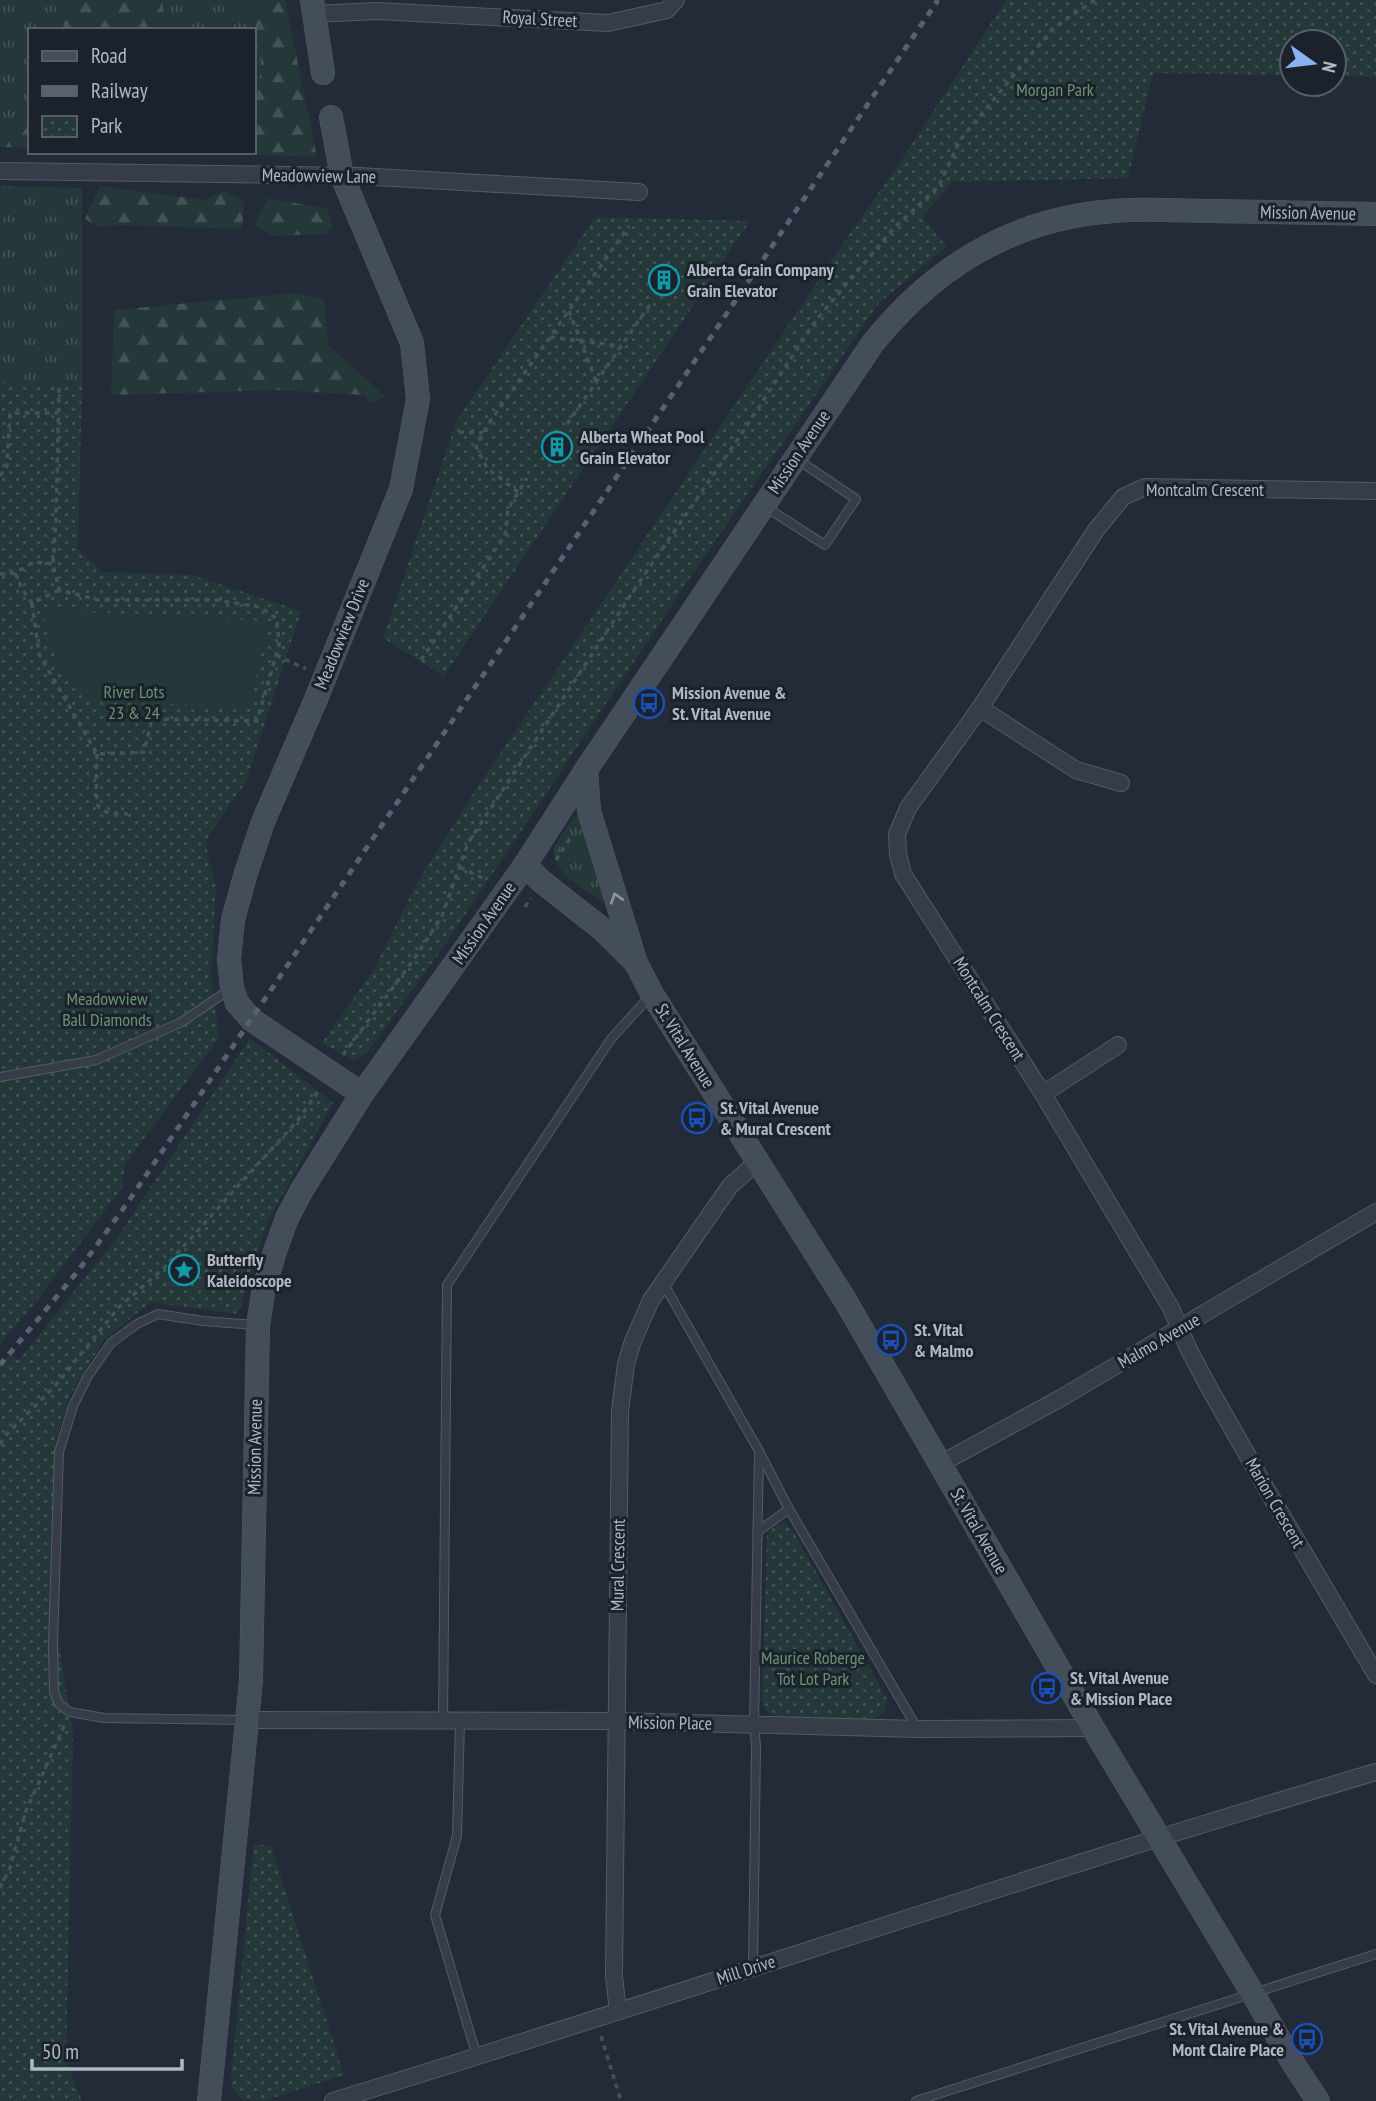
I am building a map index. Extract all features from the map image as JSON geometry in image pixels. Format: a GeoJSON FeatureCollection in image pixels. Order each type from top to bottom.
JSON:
{"type":"FeatureCollection","features":[{"type":"Feature","properties":{"kind":"street","name":"Royal Street"},"geometry":{"type":"LineString","coordinates":[[313,7],[608,23],[667,10],[676,0]]}},
{"type":"Feature","properties":{"kind":"street"},"geometry":{"type":"LineString","coordinates":[[313,7],[323,73]]}},
{"type":"Feature","properties":{"kind":"street","name":"Meadowview Drive"},"geometry":{"type":"LineString","coordinates":[[331,117],[342,176],[412,343],[418,399],[401,489],[325,678],[263,822],[233,920],[229,959],[232,988],[237,1003],[252,1020],[362,1094]]}},
{"type":"Feature","properties":{"kind":"street","name":"Meadowview Lane"},"geometry":{"type":"LineString","coordinates":[[0,171],[342,176],[639,192]]}},
{"type":"Feature","properties":{"kind":"street","name":"Mission Avenue"},"geometry":{"type":"LineString","coordinates":[[208,2101],[251,1680],[258,1325],[264,1288],[287,1218],[303,1188],[362,1094],[533,873],[586,770],[873,343],[910,300],[939,276],[979,250],[1004,237],[1059,219],[1115,210],[1376,214]]}},
{"type":"Feature","properties":{"kind":"street","name":"Montcalm Crescent"},"geometry":{"type":"LineString","coordinates":[[1180,1329],[1171,1308],[1043,1094],[903,874],[897,834],[908,808],[980,708],[1096,530],[1123,497],[1145,487],[1376,491]]}},
{"type":"Feature","properties":{"kind":"street"},"geometry":{"type":"LineString","coordinates":[[980,708],[1076,769],[1121,783]]}},
{"type":"Feature","properties":{"kind":"street","name":"St. Vital Avenue"},"geometry":{"type":"LineString","coordinates":[[586,770],[589,811],[636,963],[652,994],[845,1300],[1093,1728],[1318,2101]]}},
{"type":"Feature","properties":{"kind":"street","name":"St. Vital Avenue"},"geometry":{"type":"LineString","coordinates":[[533,873],[602,929],[636,963]]}},
{"type":"Feature","properties":{"kind":"street"},"geometry":{"type":"LineString","coordinates":[[1043,1094],[1118,1045]]}},
{"type":"Feature","properties":{"kind":"street","name":"Mural Crescent"},"geometry":{"type":"LineString","coordinates":[[618,2011],[614,1976],[622,1387],[633,1341],[651,1300],[730,1185],[757,1162]]}},
{"type":"Feature","properties":{"kind":"street","name":"Malmo Avenue"},"geometry":{"type":"LineString","coordinates":[[940,1464],[1061,1398],[1376,1212]]}},
{"type":"Feature","properties":{"kind":"street","name":"Marion Crescent"},"geometry":{"type":"LineString","coordinates":[[1180,1329],[1207,1384],[1267,1490],[1376,1675]]}},
{"type":"Feature","properties":{"kind":"street","name":"Mission Place"},"geometry":{"type":"LineString","coordinates":[[247,1720],[617,1721],[918,1729],[1093,1728]]}},
{"type":"Feature","properties":{"kind":"street"},"geometry":{"type":"LineString","coordinates":[[1159,1837],[1376,1772]]}},
{"type":"Feature","properties":{"kind":"street","name":"Mill Drive"},"geometry":{"type":"LineString","coordinates":[[333,2101],[1159,1837]]}},
{"type":"Feature","properties":{"kind":"lane"},"geometry":{"type":"LineString","coordinates":[[764,505],[825,545],[856,499],[795,458]]}},
{"type":"Feature","properties":{"kind":"lane"},"geometry":{"type":"LineString","coordinates":[[0,1077],[96,1060],[182,1022],[232,988]]}},
{"type":"Feature","properties":{"kind":"lane"},"geometry":{"type":"LineString","coordinates":[[443,1721],[447,1285],[611,1039],[652,994]]}},
{"type":"Feature","properties":{"kind":"lane"},"geometry":{"type":"LineString","coordinates":[[663,1282],[759,1451],[789,1510],[918,1729]]}},
{"type":"Feature","properties":{"kind":"lane"},"geometry":{"type":"LineString","coordinates":[[247,1720],[104,1718],[70,1712],[59,1704],[52,1676],[59,1452],[73,1406],[88,1376],[111,1343],[137,1324],[158,1314],[258,1325]]}},
{"type":"Feature","properties":{"kind":"lane"},"geometry":{"type":"LineString","coordinates":[[753,1968],[759,1451]]}},
{"type":"Feature","properties":{"kind":"lane"},"geometry":{"type":"LineString","coordinates":[[757,1532],[789,1510]]}},
{"type":"Feature","properties":{"kind":"lane"},"geometry":{"type":"LineString","coordinates":[[460,1721],[457,1836],[435,1915],[477,2057]]}},
{"type":"Feature","properties":{"kind":"lane"},"geometry":{"type":"LineString","coordinates":[[916,2101],[1376,1954]]}},
{"type":"Feature","properties":{"kind":"path"},"geometry":{"type":"LineString","coordinates":[[0,1444],[55,1386],[119,1307],[162,1270],[298,1120],[442,916],[468,843],[816,320],[894,228],[939,186],[960,140],[1053,28],[1095,0]]}},
{"type":"Feature","properties":{"kind":"path"},"geometry":{"type":"LineString","coordinates":[[518,492],[487,468],[475,447],[629,226]]}},
{"type":"Feature","properties":{"kind":"path"},"geometry":{"type":"LineString","coordinates":[[567,424],[652,303]]}},
{"type":"Feature","properties":{"kind":"path"},"geometry":{"type":"LineString","coordinates":[[569,310],[596,382]]}},
{"type":"Feature","properties":{"kind":"path"},"geometry":{"type":"LineString","coordinates":[[550,337],[621,346]]}},
{"type":"Feature","properties":{"kind":"path"},"geometry":{"type":"LineString","coordinates":[[59,388],[53,564],[59,590]]}},
{"type":"Feature","properties":{"kind":"path"},"geometry":{"type":"LineString","coordinates":[[0,476],[7,466],[10,413],[58,413]]}},
{"type":"Feature","properties":{"kind":"path"},"geometry":{"type":"LineString","coordinates":[[458,432],[483,433]]}},
{"type":"Feature","properties":{"kind":"path"},"geometry":{"type":"LineString","coordinates":[[421,660],[505,535],[508,509],[527,478]]}},
{"type":"Feature","properties":{"kind":"path"},"geometry":{"type":"LineString","coordinates":[[0,574],[15,573],[34,562],[53,564]]}},
{"type":"Feature","properties":{"kind":"path"},"geometry":{"type":"LineString","coordinates":[[15,573],[32,603],[39,653],[97,754],[98,806],[106,812],[128,814]]}},
{"type":"Feature","properties":{"kind":"path"},"geometry":{"type":"LineString","coordinates":[[32,603],[59,590],[98,600],[216,600],[260,607],[276,619],[279,645],[257,721],[152,719],[144,752],[97,754]]}},
{"type":"Feature","properties":{"kind":"path"},"geometry":{"type":"LineString","coordinates":[[276,655],[325,678]]}},
{"type":"Feature","properties":{"kind":"path"},"geometry":{"type":"LineString","coordinates":[[525,907],[533,873],[589,811]]}},
{"type":"Feature","properties":{"kind":"path"},"geometry":{"type":"LineString","coordinates":[[460,867],[486,880]]}},
{"type":"Feature","properties":{"kind":"path"},"geometry":{"type":"LineString","coordinates":[[0,1888],[10,1868],[26,1811],[70,1712]]}},
{"type":"Feature","properties":{"kind":"path"},"geometry":{"type":"LineString","coordinates":[[601,2036],[621,2101]]}},
{"type":"Feature","properties":{"kind":"green space"},"geometry":{"type":"Polygon","coordinates":[[[0,0],[60,0],[64,28],[28,28],[28,122],[0,122],[0,0]]]}},
{"type":"Feature","properties":{"kind":"green space"},"geometry":{"type":"Polygon","coordinates":[[[60,0],[162,0],[166,28],[64,28],[60,0]]]}},
{"type":"Feature","properties":{"kind":"green space"},"geometry":{"type":"Polygon","coordinates":[[[162,0],[252,0],[256,28],[166,28],[162,0]]]}},
{"type":"Feature","properties":{"kind":"green space"},"geometry":{"type":"Polygon","coordinates":[[[252,0],[285,0],[317,157],[229,154],[256,154],[256,79],[263,78],[252,0]]]}},
{"type":"Feature","properties":{"kind":"green space","name":"Morgan Park"},"geometry":{"type":"Polygon","coordinates":[[[1006,0],[1376,0],[1376,77],[1348,76],[1348,28],[1278,28],[1278,75],[1153,73],[1128,178],[952,182],[922,218],[947,246],[879,303],[687,582],[449,939],[368,1052],[354,1060],[322,1043],[374,969],[417,883],[469,800],[897,167],[1006,0]]]}},
{"type":"Feature","properties":{"kind":"green space"},"geometry":{"type":"Polygon","coordinates":[[[256,29],[263,79],[256,79],[256,29]]]}},
{"type":"Feature","properties":{"kind":"green space"},"geometry":{"type":"Polygon","coordinates":[[[0,122],[28,122],[28,148],[0,147],[0,122]]]}},
{"type":"Feature","properties":{"kind":"green space"},"geometry":{"type":"Polygon","coordinates":[[[0,186],[82,188],[82,384],[0,382],[0,186]]]}},
{"type":"Feature","properties":{"kind":"green space"},"geometry":{"type":"Polygon","coordinates":[[[100,186],[204,200],[224,191],[244,201],[242,229],[122,225],[98,227],[85,219],[100,186]]]}},
{"type":"Feature","properties":{"kind":"green space"},"geometry":{"type":"Polygon","coordinates":[[[268,198],[327,209],[333,226],[326,234],[273,236],[254,225],[268,198]]]}},
{"type":"Feature","properties":{"kind":"green space"},"geometry":{"type":"Polygon","coordinates":[[[595,217],[750,221],[444,676],[383,638],[457,420],[595,217]]]}},
{"type":"Feature","properties":{"kind":"green space"},"geometry":{"type":"Polygon","coordinates":[[[296,293],[325,299],[328,345],[385,396],[370,404],[365,395],[277,390],[111,395],[114,310],[296,293]]]}},
{"type":"Feature","properties":{"kind":"green space"},"geometry":{"type":"Polygon","coordinates":[[[0,382],[82,384],[78,548],[102,572],[192,575],[301,611],[246,782],[209,835],[206,846],[216,887],[211,976],[219,1038],[125,1164],[122,1188],[38,1299],[0,1344],[0,382]]]}},
{"type":"Feature","properties":{"kind":"green space","name":"River Lots 23 & 24"},"geometry":{"type":"Polygon","coordinates":[[[44,610],[269,621],[249,706],[93,702],[72,681],[55,656],[48,638],[44,610]]]}},
{"type":"Feature","properties":{"kind":"green space"},"geometry":{"type":"Polygon","coordinates":[[[577,815],[608,905],[572,880],[557,864],[556,845],[577,815]]]}},
{"type":"Feature","properties":{"kind":"green space"},"geometry":{"type":"Polygon","coordinates":[[[250,1038],[333,1103],[268,1221],[238,1314],[151,1302],[104,1340],[70,1395],[56,1440],[53,1485],[57,1635],[73,1731],[66,2061],[82,2101],[0,2101],[0,1364],[10,1355],[19,1360],[116,1239],[250,1038]]]}},
{"type":"Feature","properties":{"kind":"green space","name":"Maurice Roberge Tot Lot Park"},"geometry":{"type":"Polygon","coordinates":[[[786,1523],[887,1699],[884,1713],[872,1720],[775,1716],[766,1711],[762,1700],[767,1536],[775,1525],[786,1523]]]}},
{"type":"Feature","properties":{"kind":"green space"},"geometry":{"type":"Polygon","coordinates":[[[254,1844],[271,1846],[344,2075],[264,2101],[243,2100],[232,2088],[231,2077],[254,1844]]]}},
{"type":"Feature","properties":{"kind":"railway"},"geometry":{"type":"LineString","coordinates":[[0,1365],[78,1271],[128,1202],[938,0]]}},
{"type":"Feature","properties":{"kind":"place","name":"Alberta Grain Company Grain Elevator"},"geometry":{"type":"Point","coordinates":[664,280]}},
{"type":"Feature","properties":{"kind":"place","name":"Alberta Wheat Pool Grain Elevator"},"geometry":{"type":"Point","coordinates":[557,447]}},
{"type":"Feature","properties":{"kind":"place","name":"Mission Avenue & St. Vital Avenue"},"geometry":{"type":"Point","coordinates":[649,703]}},
{"type":"Feature","properties":{"kind":"place","name":"St. Vital Avenue & Mural Crescent"},"geometry":{"type":"Point","coordinates":[697,1118]}},
{"type":"Feature","properties":{"kind":"place","name":"Butterfly Kaleidoscope"},"geometry":{"type":"Point","coordinates":[184,1270]}},
{"type":"Feature","properties":{"kind":"place","name":"St. Vital & Malmo"},"geometry":{"type":"Point","coordinates":[891,1340]}},
{"type":"Feature","properties":{"kind":"place","name":"St. Vital Avenue & Mission Place"},"geometry":{"type":"Point","coordinates":[1047,1688]}},
{"type":"Feature","properties":{"kind":"place","name":"St. Vital Avenue & Mont Claire Place"},"geometry":{"type":"Point","coordinates":[1307,2039]}},
{"type":"Feature","properties":{"kind":"park label","name":"Meadowview Ball Diamonds"},"geometry":{"type":"Point","coordinates":[107,1009]}}]}
